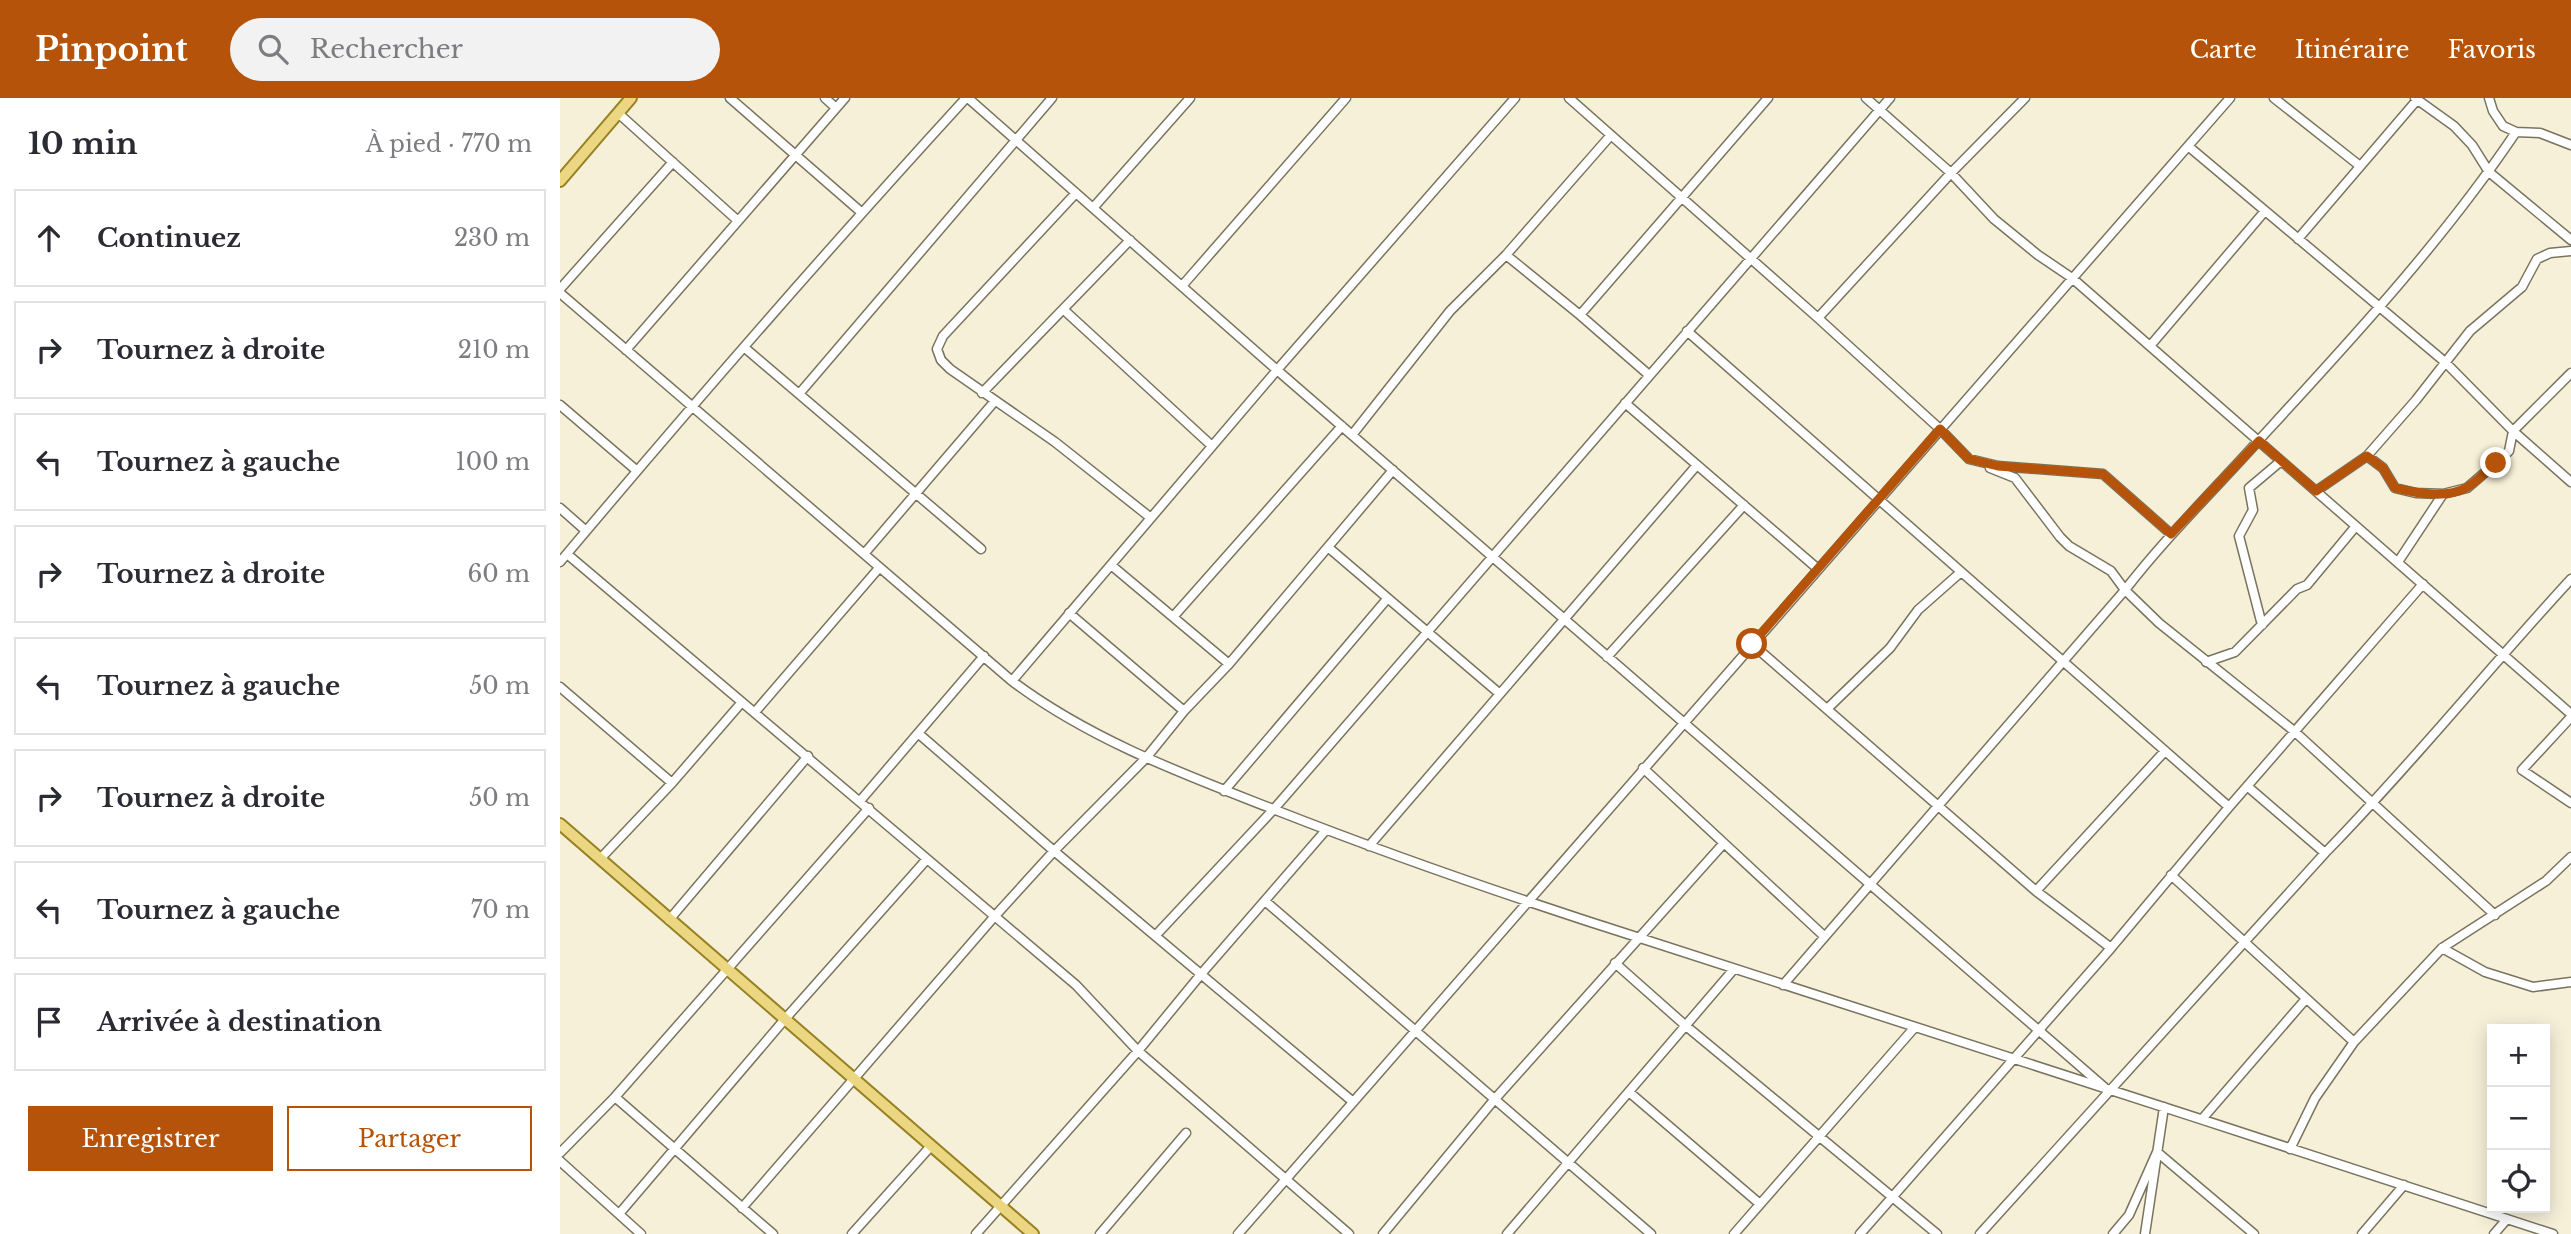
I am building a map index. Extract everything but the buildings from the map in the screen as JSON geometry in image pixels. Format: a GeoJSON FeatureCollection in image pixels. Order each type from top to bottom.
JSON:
{"type":"FeatureCollection","features":[{"type":"Feature","properties":{"kind":"main road"},"geometry":{"type":"LineString","coordinates":[[560,181],[631,98]]}},
{"type":"Feature","properties":{"kind":"main road"},"geometry":{"type":"LineString","coordinates":[[560,824],[1033,1234]]}},
{"type":"Feature","properties":{"kind":"street"},"geometry":{"type":"LineString","coordinates":[[730,98],[861,212]]}},
{"type":"Feature","properties":{"kind":"street"},"geometry":{"type":"LineString","coordinates":[[825,98],[836,108]]}},
{"type":"Feature","properties":{"kind":"street"},"geometry":{"type":"LineString","coordinates":[[626,350],[845,98]]}},
{"type":"Feature","properties":{"kind":"street"},"geometry":{"type":"LineString","coordinates":[[560,562],[636,470],[861,212],[967,98],[2109,1091]]}},
{"type":"Feature","properties":{"kind":"street"},"geometry":{"type":"LineString","coordinates":[[799,394],[1052,98]]}},
{"type":"Feature","properties":{"kind":"street"},"geometry":{"type":"LineString","coordinates":[[1093,208],[1190,98]]}},
{"type":"Feature","properties":{"kind":"street"},"geometry":{"type":"LineString","coordinates":[[1182,286],[1346,98]]}},
{"type":"Feature","properties":{"kind":"street"},"geometry":{"type":"LineString","coordinates":[[1012,681],[1277,370],[1515,98]]}},
{"type":"Feature","properties":{"kind":"street"},"geometry":{"type":"LineString","coordinates":[[1569,98],[1818,318],[1940,429],[1969,459],[2015,478],[2060,537],[2078,553],[2111,571],[2125,590],[2159,623],[2294,731],[2495,915]]}},
{"type":"Feature","properties":{"kind":"street"},"geometry":{"type":"LineString","coordinates":[[1580,314],[1768,98]]}},
{"type":"Feature","properties":{"kind":"street"},"geometry":{"type":"LineString","coordinates":[[1866,98],[1951,173],[1994,219],[2038,255],[2072,278],[2503,653],[2571,716],[2522,769],[2571,803]]}},
{"type":"Feature","properties":{"kind":"street"},"geometry":{"type":"LineString","coordinates":[[1156,935],[1274,809],[1890,98]]}},
{"type":"Feature","properties":{"kind":"street"},"geometry":{"type":"LineString","coordinates":[[1818,318],[1951,173],[2025,98]]}},
{"type":"Feature","properties":{"kind":"street"},"geometry":{"type":"LineString","coordinates":[[1238,1234],[2230,98]]}},
{"type":"Feature","properties":{"kind":"street"},"geometry":{"type":"LineString","coordinates":[[2274,98],[2360,166]]}},
{"type":"Feature","properties":{"kind":"street"},"geometry":{"type":"LineString","coordinates":[[2489,98],[2502,126],[2516,132],[2540,133],[2571,145]]}},
{"type":"Feature","properties":{"kind":"street"},"geometry":{"type":"LineString","coordinates":[[2298,239],[2416,99],[2465,135],[2489,172],[2571,240]]}},
{"type":"Feature","properties":{"kind":"street"},"geometry":{"type":"LineString","coordinates":[[618,113],[737,220]]}},
{"type":"Feature","properties":{"kind":"street"},"geometry":{"type":"LineString","coordinates":[[1783,985],[2171,534],[2259,441],[2378,306],[2489,172],[2516,132]]}},
{"type":"Feature","properties":{"kind":"street"},"geometry":{"type":"LineString","coordinates":[[1352,435],[1450,311],[1506,255],[1611,135]]}},
{"type":"Feature","properties":{"kind":"street"},"geometry":{"type":"LineString","coordinates":[[2188,146],[2445,362],[2513,431],[2571,482]]}},
{"type":"Feature","properties":{"kind":"street"},"geometry":{"type":"LineString","coordinates":[[673,162],[560,291],[1012,681],[1056,711],[1146,758],[1224,791],[1526,902],[2109,1091],[2203,1118],[2553,1234]]}},
{"type":"Feature","properties":{"kind":"street"},"geometry":{"type":"LineString","coordinates":[[1076,193],[943,336],[937,349],[941,360],[982,393],[1055,442],[1151,518]]}},
{"type":"Feature","properties":{"kind":"street"},"geometry":{"type":"LineString","coordinates":[[2150,346],[2265,211]]}},
{"type":"Feature","properties":{"kind":"street"},"geometry":{"type":"LineString","coordinates":[[982,393],[1129,240]]}},
{"type":"Feature","properties":{"kind":"street"},"geometry":{"type":"LineString","coordinates":[[2316,491],[2367,456],[2416,400],[2470,331],[2522,287],[2537,259],[2550,253],[2571,251]]}},
{"type":"Feature","properties":{"kind":"street"},"geometry":{"type":"LineString","coordinates":[[1506,255],[1580,314],[1649,375]]}},
{"type":"Feature","properties":{"kind":"street"},"geometry":{"type":"LineString","coordinates":[[1063,310],[1212,446]]}},
{"type":"Feature","properties":{"kind":"street"},"geometry":{"type":"LineString","coordinates":[[1687,331],[2229,807]]}},
{"type":"Feature","properties":{"kind":"street"},"geometry":{"type":"LineString","coordinates":[[744,348],[981,549]]}},
{"type":"Feature","properties":{"kind":"street"},"geometry":{"type":"LineString","coordinates":[[2367,456],[2383,468],[2395,488],[2416,493],[2443,494],[2466,488],[2509,451],[2513,431],[2571,373]]}},
{"type":"Feature","properties":{"kind":"street"},"geometry":{"type":"LineString","coordinates":[[864,554],[994,402]]}},
{"type":"Feature","properties":{"kind":"street"},"geometry":{"type":"LineString","coordinates":[[1625,403],[1818,569]]}},
{"type":"Feature","properties":{"kind":"street"},"geometry":{"type":"LineString","coordinates":[[560,405],[636,470]]}},
{"type":"Feature","properties":{"kind":"street"},"geometry":{"type":"LineString","coordinates":[[1173,617],[1342,426]]}},
{"type":"Feature","properties":{"kind":"street"},"geometry":{"type":"LineString","coordinates":[[1969,459],[1998,466],[2103,474],[2171,534]]}},
{"type":"Feature","properties":{"kind":"street"},"geometry":{"type":"LineString","coordinates":[[2262,625],[2239,536],[2253,510],[2249,488],[2281,461]]}},
{"type":"Feature","properties":{"kind":"street"},"geometry":{"type":"LineString","coordinates":[[1368,846],[1697,465]]}},
{"type":"Feature","properties":{"kind":"street"},"geometry":{"type":"LineString","coordinates":[[742,1208],[994,917],[1054,851],[1146,758],[1184,711],[1229,664],[1393,470]]}},
{"type":"Feature","properties":{"kind":"street"},"geometry":{"type":"LineString","coordinates":[[2398,562],[2443,494]]}},
{"type":"Feature","properties":{"kind":"street"},"geometry":{"type":"LineString","coordinates":[[1607,657],[1744,505]]}},
{"type":"Feature","properties":{"kind":"street"},"geometry":{"type":"LineString","coordinates":[[560,508],[585,530]]}},
{"type":"Feature","properties":{"kind":"street"},"geometry":{"type":"LineString","coordinates":[[2206,662],[2235,652],[2297,589],[2307,585],[2356,526]]}},
{"type":"Feature","properties":{"kind":"street"},"geometry":{"type":"LineString","coordinates":[[1329,548],[1500,694]]}},
{"type":"Feature","properties":{"kind":"street"},"geometry":{"type":"LineString","coordinates":[[567,554],[1076,985],[1138,1051],[1349,1234]]}},
{"type":"Feature","properties":{"kind":"street"},"geometry":{"type":"LineString","coordinates":[[1111,565],[1229,664]]}},
{"type":"Feature","properties":{"kind":"street"},"geometry":{"type":"LineString","coordinates":[[755,712],[879,568]]}},
{"type":"Feature","properties":{"kind":"street"},"geometry":{"type":"LineString","coordinates":[[1827,709],[1891,648],[1918,610],[1961,572]]}},
{"type":"Feature","properties":{"kind":"street"},"geometry":{"type":"LineString","coordinates":[[1980,1234],[2325,853],[2374,803],[2503,653],[2571,579]]}},
{"type":"Feature","properties":{"kind":"street"},"geometry":{"type":"LineString","coordinates":[[1860,1234],[2039,1031],[2246,786],[2423,584]]}},
{"type":"Feature","properties":{"kind":"street"},"geometry":{"type":"LineString","coordinates":[[1224,791],[1387,599]]}},
{"type":"Feature","properties":{"kind":"street"},"geometry":{"type":"LineString","coordinates":[[1069,613],[1184,711]]}},
{"type":"Feature","properties":{"kind":"street"},"geometry":{"type":"LineString","coordinates":[[1752,644],[2036,891],[2110,948]]}},
{"type":"Feature","properties":{"kind":"street"},"geometry":{"type":"LineString","coordinates":[[860,801],[984,656]]}},
{"type":"Feature","properties":{"kind":"street"},"geometry":{"type":"LineString","coordinates":[[560,687],[672,783]]}},
{"type":"Feature","properties":{"kind":"street"},"geometry":{"type":"LineString","coordinates":[[600,859],[672,783],[742,702]]}},
{"type":"Feature","properties":{"kind":"street"},"geometry":{"type":"LineString","coordinates":[[919,734],[1352,1101]]}},
{"type":"Feature","properties":{"kind":"street"},"geometry":{"type":"LineString","coordinates":[[2036,891],[2165,751]]}},
{"type":"Feature","properties":{"kind":"street"},"geometry":{"type":"LineString","coordinates":[[668,920],[807,756]]}},
{"type":"Feature","properties":{"kind":"street"},"geometry":{"type":"LineString","coordinates":[[1643,768],[1824,936]]}},
{"type":"Feature","properties":{"kind":"street"},"geometry":{"type":"LineString","coordinates":[[2246,786],[2325,853]]}},
{"type":"Feature","properties":{"kind":"street"},"geometry":{"type":"LineString","coordinates":[[560,1153],[615,1097],[869,808]]}},
{"type":"Feature","properties":{"kind":"street"},"geometry":{"type":"LineString","coordinates":[[976,1234],[1138,1051],[1326,830]]}},
{"type":"Feature","properties":{"kind":"street"},"geometry":{"type":"LineString","coordinates":[[1383,1234],[1494,1100],[1637,937],[1724,843]]}},
{"type":"Feature","properties":{"kind":"street"},"geometry":{"type":"LineString","coordinates":[[2290,1149],[2315,1098],[2354,1042],[2442,948],[2546,881],[2571,857]]}},
{"type":"Feature","properties":{"kind":"street"},"geometry":{"type":"LineString","coordinates":[[619,1214],[673,1148],[927,859]]}},
{"type":"Feature","properties":{"kind":"street"},"geometry":{"type":"LineString","coordinates":[[2171,875],[2354,1042]]}},
{"type":"Feature","properties":{"kind":"street"},"geometry":{"type":"LineString","coordinates":[[1265,901],[1651,1234]]}},
{"type":"Feature","properties":{"kind":"street"},"geometry":{"type":"LineString","coordinates":[[2442,948],[2485,972],[2533,988],[2571,982]]}},
{"type":"Feature","properties":{"kind":"street"},"geometry":{"type":"LineString","coordinates":[[1615,963],[1686,1026],[1937,1234]]}},
{"type":"Feature","properties":{"kind":"street"},"geometry":{"type":"LineString","coordinates":[[1507,1234],[1734,969]]}},
{"type":"Feature","properties":{"kind":"street"},"geometry":{"type":"LineString","coordinates":[[2203,1118],[2305,1000]]}},
{"type":"Feature","properties":{"kind":"street"},"geometry":{"type":"LineString","coordinates":[[1734,1234],[1915,1027]]}},
{"type":"Feature","properties":{"kind":"street"},"geometry":{"type":"LineString","coordinates":[[1629,1092],[1760,1204]]}},
{"type":"Feature","properties":{"kind":"street"},"geometry":{"type":"LineString","coordinates":[[615,1097],[773,1234]]}},
{"type":"Feature","properties":{"kind":"street"},"geometry":{"type":"LineString","coordinates":[[2144,1234],[2164,1107]]}},
{"type":"Feature","properties":{"kind":"street"},"geometry":{"type":"LineString","coordinates":[[1100,1234],[1186,1133]]}},
{"type":"Feature","properties":{"kind":"street"},"geometry":{"type":"LineString","coordinates":[[852,1234],[931,1146]]}},
{"type":"Feature","properties":{"kind":"street"},"geometry":{"type":"LineString","coordinates":[[2113,1234],[2129,1215],[2157,1152]]}},
{"type":"Feature","properties":{"kind":"street"},"geometry":{"type":"LineString","coordinates":[[2157,1152],[2254,1234]]}},
{"type":"Feature","properties":{"kind":"street"},"geometry":{"type":"LineString","coordinates":[[560,1161],[642,1234]]}},
{"type":"Feature","properties":{"kind":"street"},"geometry":{"type":"LineString","coordinates":[[2362,1234],[2404,1185]]}},
{"type":"Feature","properties":{"kind":"street"},"geometry":{"type":"LineString","coordinates":[[2494,1234],[2507,1219]]}},
{"type":"Feature","properties":{"kind":"route"},"geometry":{"type":"LineString","coordinates":[[1752,644],[1940,429],[1969,459],[1998,466],[2103,474],[2171,534],[2259,441],[2316,491],[2367,456],[2383,468],[2395,488],[2416,493],[2443,494],[2466,488],[2496,463]]}}]}
